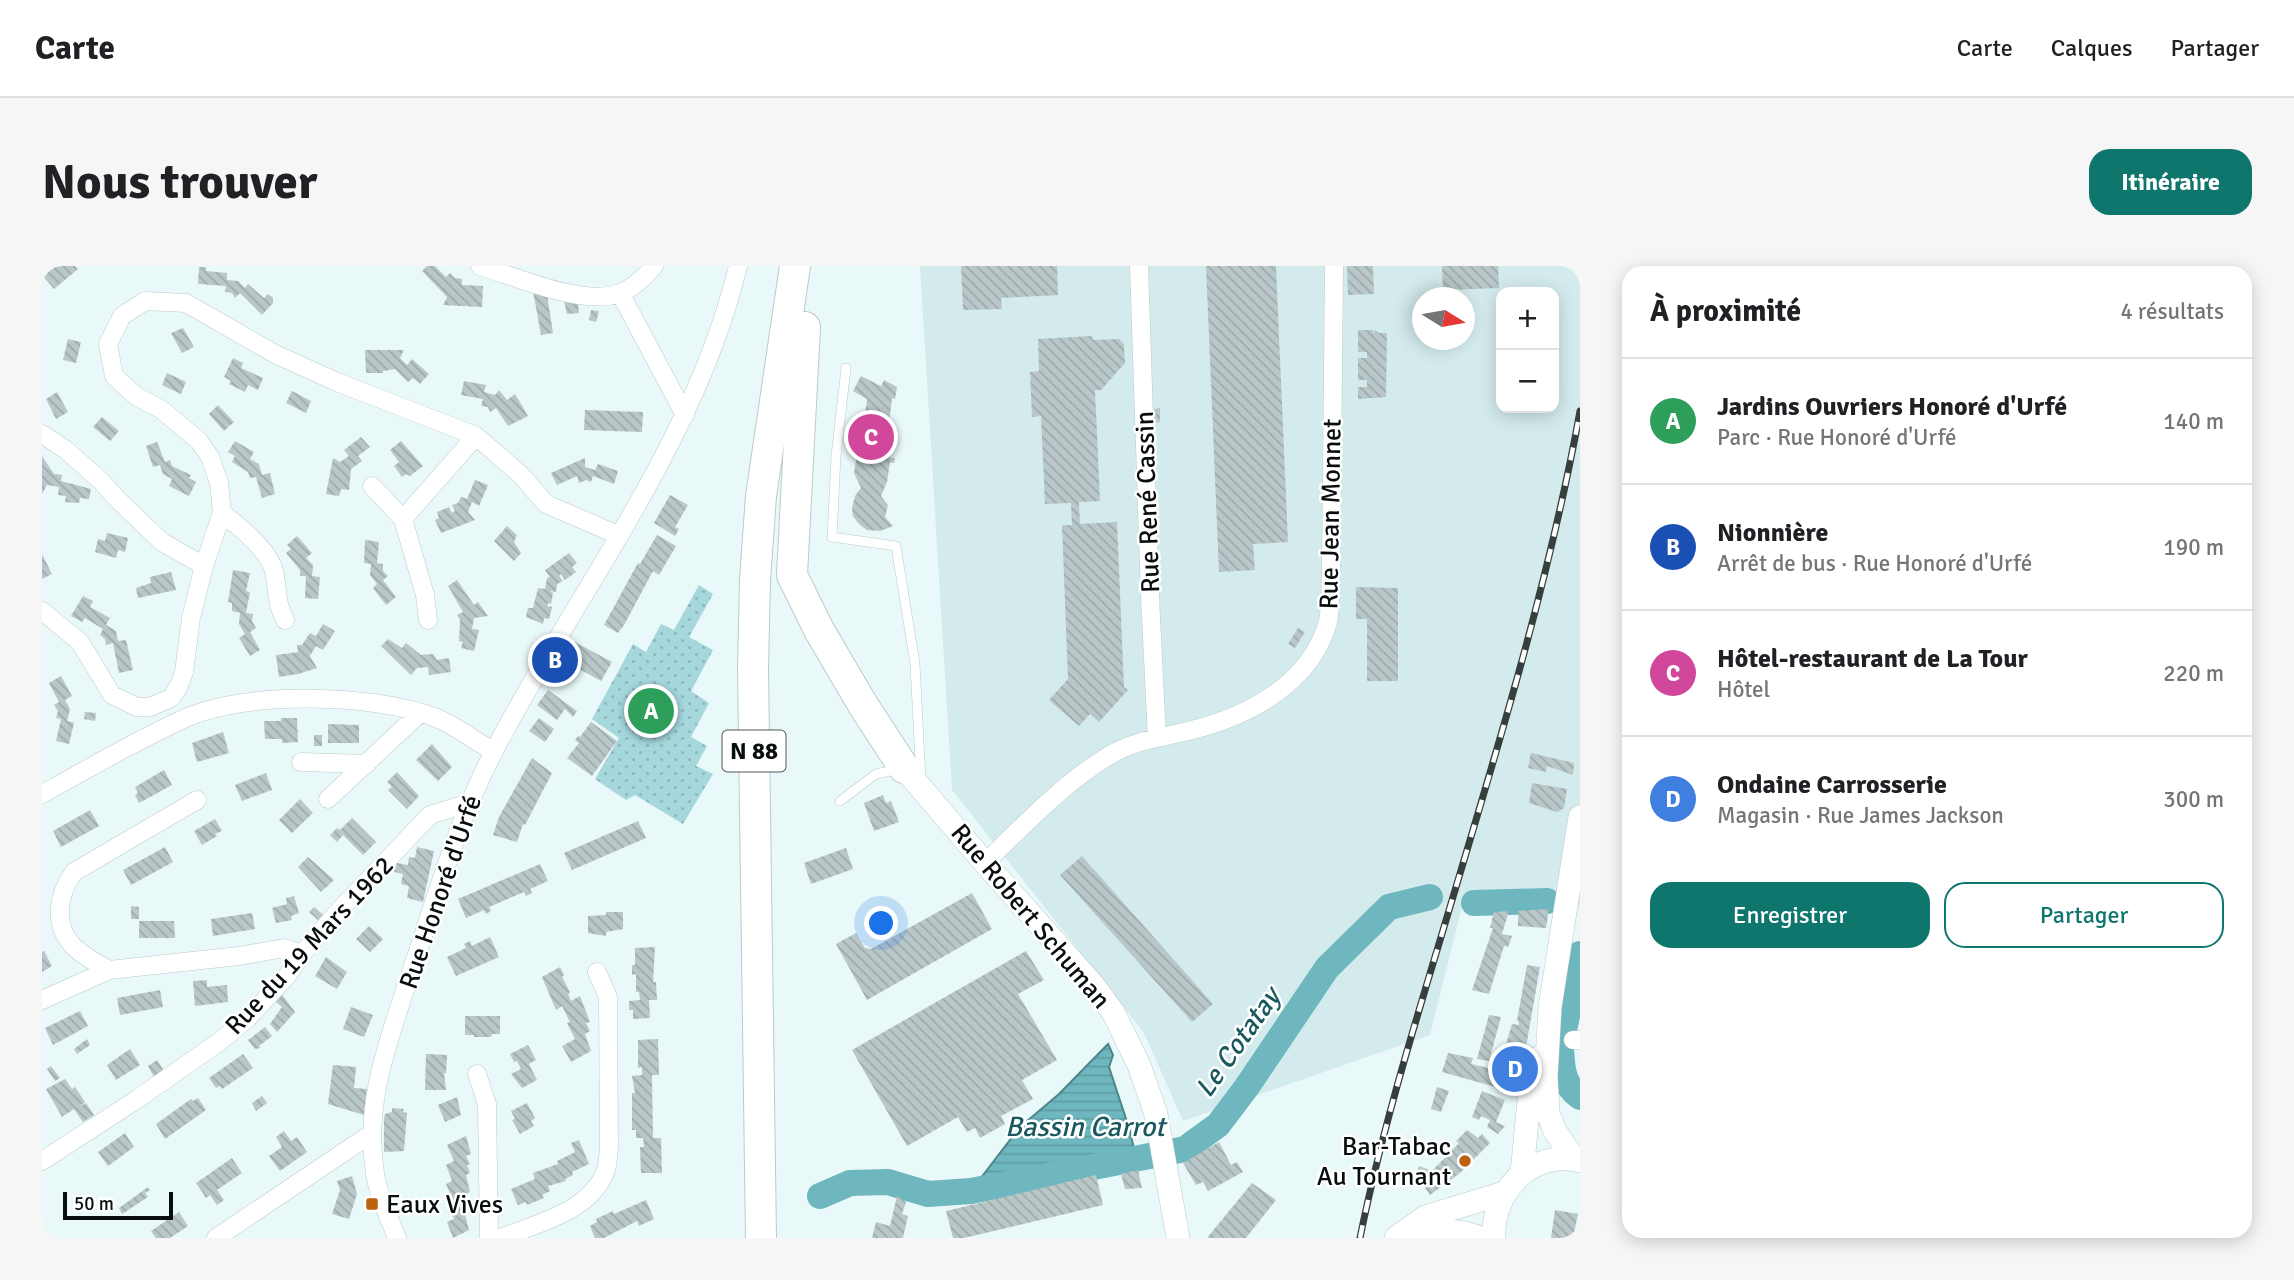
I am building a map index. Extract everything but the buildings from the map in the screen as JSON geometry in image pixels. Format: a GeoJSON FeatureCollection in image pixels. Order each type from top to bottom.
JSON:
{"type":"FeatureCollection","features":[{"type":"Feature","properties":{"kind":"highway","name":"N 88"},"geometry":{"type":"LineString","coordinates":[[761,1238],[753,668],[755,580],[761,496],[795,266]]}},
{"type":"Feature","properties":{"kind":"highway","name":"N 88"},"geometry":{"type":"LineString","coordinates":[[779,1238],[772,618],[780,514],[815,266]]}},
{"type":"Feature","properties":{"kind":"highway"},"geometry":{"type":"LineString","coordinates":[[805,327],[792,575],[819,630],[863,705],[913,778]]}},
{"type":"Feature","properties":{"kind":"main road","name":"Rue Robert Schuman"},"geometry":{"type":"LineString","coordinates":[[913,778],[1113,1012],[1139,1065],[1162,1138],[1178,1238]]}},
{"type":"Feature","properties":{"kind":"main road"},"geometry":{"type":"LineString","coordinates":[[1522,1173],[1530,1090],[1550,1007],[1580,817]]}},
{"type":"Feature","properties":{"kind":"main road"},"geometry":{"type":"LineString","coordinates":[[1550,1007],[1546,1077],[1548,1114],[1555,1131],[1577,1160]]}},
{"type":"Feature","properties":{"kind":"main road"},"geometry":{"type":"LineString","coordinates":[[1494,1238],[1496,1209],[1504,1193],[1522,1173],[1538,1164],[1555,1160],[1577,1160]]}},
{"type":"Feature","properties":{"kind":"main road"},"geometry":{"type":"LineString","coordinates":[[1396,1238],[1425,1217],[1504,1193]]}},
{"type":"Feature","properties":{"kind":"main road"},"geometry":{"type":"LineString","coordinates":[[1412,1238],[1451,1230],[1465,1231],[1480,1238]]}},
{"type":"Feature","properties":{"kind":"street"},"geometry":{"type":"LineString","coordinates":[[480,266],[563,292],[596,298],[620,293],[642,279],[654,266]]}},
{"type":"Feature","properties":{"kind":"street","name":"Rue Honoré d'Urfé"},"geometry":{"type":"LineString","coordinates":[[397,1238],[375,1175],[371,1134],[377,1077],[450,849],[494,752],[675,438],[711,352],[738,266]]}},
{"type":"Feature","properties":{"kind":"street","name":"Rue René Cassin"},"geometry":{"type":"LineString","coordinates":[[1139,266],[1157,738]]}},
{"type":"Feature","properties":{"kind":"street","name":"Rue Jean Monnet"},"geometry":{"type":"LineString","coordinates":[[985,863],[1039,810],[1112,754],[1157,738],[1218,724],[1256,706],[1291,682],[1313,656],[1328,621],[1331,574],[1334,266]]}},
{"type":"Feature","properties":{"kind":"street"},"geometry":{"type":"LineString","coordinates":[[620,293],[685,415]]}},
{"type":"Feature","properties":{"kind":"street"},"geometry":{"type":"LineString","coordinates":[[42,611],[80,642],[112,695],[137,707],[150,707],[171,698],[179,686],[184,672],[191,618],[204,566],[222,513],[219,483],[210,457],[198,440],[162,410],[136,396],[114,376],[108,344],[122,316],[145,301],[186,303],[275,354],[337,382],[476,436],[521,475],[546,504],[618,535]]}},
{"type":"Feature","properties":{"kind":"street"},"geometry":{"type":"LineString","coordinates":[[42,434],[66,450],[101,481],[162,542],[204,566]]}},
{"type":"Feature","properties":{"kind":"street"},"geometry":{"type":"LineString","coordinates":[[403,519],[476,436]]}},
{"type":"Feature","properties":{"kind":"street"},"geometry":{"type":"LineString","coordinates":[[372,486],[403,519],[425,595],[428,621]]}},
{"type":"Feature","properties":{"kind":"street"},"geometry":{"type":"LineString","coordinates":[[222,513],[249,533],[274,569],[278,607],[285,620]]}},
{"type":"Feature","properties":{"kind":"street"},"geometry":{"type":"LineString","coordinates":[[42,794],[190,716],[226,706],[259,701],[339,701],[390,705],[437,718],[494,752]]}},
{"type":"Feature","properties":{"kind":"street"},"geometry":{"type":"LineString","coordinates":[[328,799],[420,713]]}},
{"type":"Feature","properties":{"kind":"street"},"geometry":{"type":"LineString","coordinates":[[301,762],[367,764]]}},
{"type":"Feature","properties":{"kind":"street"},"geometry":{"type":"LineString","coordinates":[[109,970],[71,944],[60,918],[59,903],[64,888],[74,872],[197,800]]}},
{"type":"Feature","properties":{"kind":"street","name":"Rue du 19 Mars 1962"},"geometry":{"type":"LineString","coordinates":[[42,1160],[136,1100],[219,1042],[248,1018],[287,976],[334,916],[430,815],[469,803]]}},
{"type":"Feature","properties":{"kind":"street"},"geometry":{"type":"LineString","coordinates":[[42,1000],[109,970],[239,956],[284,948],[302,954]]}},
{"type":"Feature","properties":{"kind":"street"},"geometry":{"type":"LineString","coordinates":[[501,1238],[580,1205],[606,1171],[609,1148],[608,997],[597,972]]}},
{"type":"Feature","properties":{"kind":"street"},"geometry":{"type":"LineString","coordinates":[[477,1073],[487,1104],[489,1238]]}},
{"type":"Feature","properties":{"kind":"street"},"geometry":{"type":"LineString","coordinates":[[216,1238],[371,1134]]}},
{"type":"Feature","properties":{"kind":"lane"},"geometry":{"type":"LineString","coordinates":[[840,801],[876,774],[913,778],[915,664],[896,546],[832,537],[836,456],[846,368]]}},
{"type":"Feature","properties":{"kind":"shaded area"},"geometry":{"type":"Polygon","coordinates":[[[920,266],[1580,266],[1580,905],[1462,907],[1430,1035],[1183,1121],[1144,1033],[952,790],[920,266]]]}},
{"type":"Feature","properties":{"kind":"shaded area"},"geometry":{"type":"Polygon","coordinates":[[[699,585],[713,594],[689,637],[713,650],[691,691],[709,703],[691,737],[707,746],[696,766],[713,774],[683,824],[635,795],[626,800],[595,779],[619,738],[592,719],[633,644],[646,652],[661,624],[674,630],[699,585]]]}},
{"type":"Feature","properties":{"kind":"water","name":"Bassin Carrot"},"geometry":{"type":"Polygon","coordinates":[[[1108,1044],[1113,1055],[1109,1067],[1136,1158],[971,1191],[1019,1128],[1059,1094],[1108,1044]]]}},
{"type":"Feature","properties":{"kind":"waterway","name":"Le Cotatay"},"geometry":{"type":"LineString","coordinates":[[820,1196],[850,1183],[888,1182],[928,1194],[971,1191],[1185,1149],[1218,1125],[1327,968],[1389,907],[1430,897]]}},
{"type":"Feature","properties":{"kind":"waterway","name":"Le Cotatay"},"geometry":{"type":"LineString","coordinates":[[1474,903],[1547,901]]}},
{"type":"Feature","properties":{"kind":"waterway"},"geometry":{"type":"LineString","coordinates":[[1564,1030],[1580,954]]}},
{"type":"Feature","properties":{"kind":"waterway"},"geometry":{"type":"LineString","coordinates":[[1561,1049],[1567,1082],[1580,1097]]}},
{"type":"Feature","properties":{"kind":"railway"},"geometry":{"type":"LineString","coordinates":[[1360,1238],[1416,1019],[1535,614],[1580,411]]}},
{"type":"Feature","properties":{"kind":"place","name":"Hôtel-restaurant de La Tour"},"geometry":{"type":"Point","coordinates":[871,437]}},
{"type":"Feature","properties":{"kind":"place","name":"Nionnière"},"geometry":{"type":"Point","coordinates":[555,660]}},
{"type":"Feature","properties":{"kind":"place","name":"Jardins Ouvriers Honoré d'Urfé"},"geometry":{"type":"Point","coordinates":[651,711]}},
{"type":"Feature","properties":{"kind":"place","name":"Ondaine Carrosserie"},"geometry":{"type":"Point","coordinates":[1515,1069]}},
{"type":"Feature","properties":{"kind":"place","name":"Bar-Tabac Au Tournant"},"geometry":{"type":"Point","coordinates":[1465,1161]}},
{"type":"Feature","properties":{"kind":"place","name":"Eaux Vives"},"geometry":{"type":"Point","coordinates":[372,1204]}}]}
